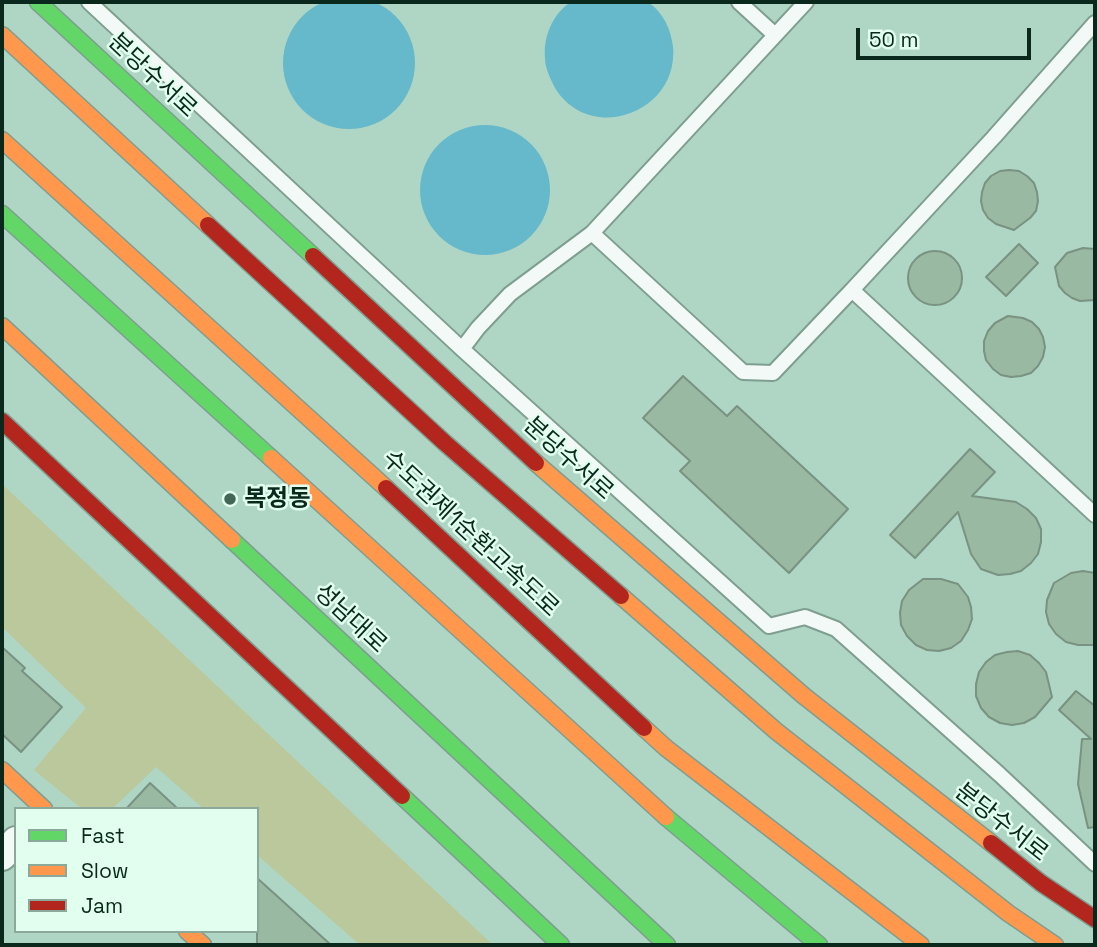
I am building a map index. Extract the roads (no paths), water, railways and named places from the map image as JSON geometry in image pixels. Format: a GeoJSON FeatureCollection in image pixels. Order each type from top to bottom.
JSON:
{"type":"FeatureCollection","features":[{"type":"Feature","properties":{"kind":"main road","name":"분당수서로"},"geometry":{"type":"LineString","coordinates":[[38,2],[531,458],[793,687],[1041,883],[1095,919]]}},
{"type":"Feature","properties":{"kind":"main road"},"geometry":{"type":"LineString","coordinates":[[2,35],[445,443],[776,732],[1008,913],[1055,945]]}},
{"type":"Feature","properties":{"kind":"main road","name":"수도권제1순환고속도로"},"geometry":{"type":"LineString","coordinates":[[2,140],[432,529],[666,748],[921,945]]}},
{"type":"Feature","properties":{"kind":"main road"},"geometry":{"type":"LineString","coordinates":[[2,214],[659,811],[819,945]]}},
{"type":"Feature","properties":{"kind":"main road","name":"성남대로"},"geometry":{"type":"LineString","coordinates":[[2,326],[667,945]]}},
{"type":"Feature","properties":{"kind":"main road"},"geometry":{"type":"LineString","coordinates":[[2,421],[561,945]]}},
{"type":"Feature","properties":{"kind":"main road"},"geometry":{"type":"LineString","coordinates":[[2,769],[42,807]]}},
{"type":"Feature","properties":{"kind":"main road"},"geometry":{"type":"LineString","coordinates":[[189,933],[203,945]]}},
{"type":"Feature","properties":{"kind":"street"},"geometry":{"type":"LineString","coordinates":[[2,856],[14,843]]}},
{"type":"Feature","properties":{"kind":"lane"},"geometry":{"type":"LineString","coordinates":[[89,2],[462,349],[769,626],[805,617],[836,629],[999,774],[1095,864]]}},
{"type":"Feature","properties":{"kind":"lane"},"geometry":{"type":"LineString","coordinates":[[739,2],[775,34]]}},
{"type":"Feature","properties":{"kind":"lane"},"geometry":{"type":"LineString","coordinates":[[462,349],[510,294],[592,233],[806,2]]}},
{"type":"Feature","properties":{"kind":"lane"},"geometry":{"type":"LineString","coordinates":[[592,233],[743,372],[773,373],[994,137],[1095,23]]}},
{"type":"Feature","properties":{"kind":"lane"},"geometry":{"type":"LineString","coordinates":[[852,290],[1095,514]]}},
{"type":"Feature","properties":{"kind":"water"},"geometry":{"type":"Polygon","coordinates":[[[333,-1],[365,-1],[386,8],[404,26],[414,50],[414,76],[404,100],[386,118],[362,128],[336,128],[312,118],[294,100],[284,76],[284,50],[294,26],[312,8],[333,-1]]]}},
{"type":"Feature","properties":{"kind":"water"},"geometry":{"type":"Polygon","coordinates":[[[571,2],[648,2],[662,16],[672,40],[671,70],[662,89],[648,104],[629,114],[609,117],[589,115],[570,105],[555,88],[546,66],[546,42],[554,19],[571,2]]]}},
{"type":"Feature","properties":{"kind":"water"},"geometry":{"type":"Polygon","coordinates":[[[485,125],[510,130],[531,144],[545,165],[550,190],[545,215],[531,236],[510,250],[485,255],[460,250],[439,236],[425,215],[420,190],[425,165],[439,144],[460,130],[485,125]]]}},
{"type":"Feature","properties":{"kind":"place","name":"복정동"},"geometry":{"type":"Point","coordinates":[230,499]}}]}
